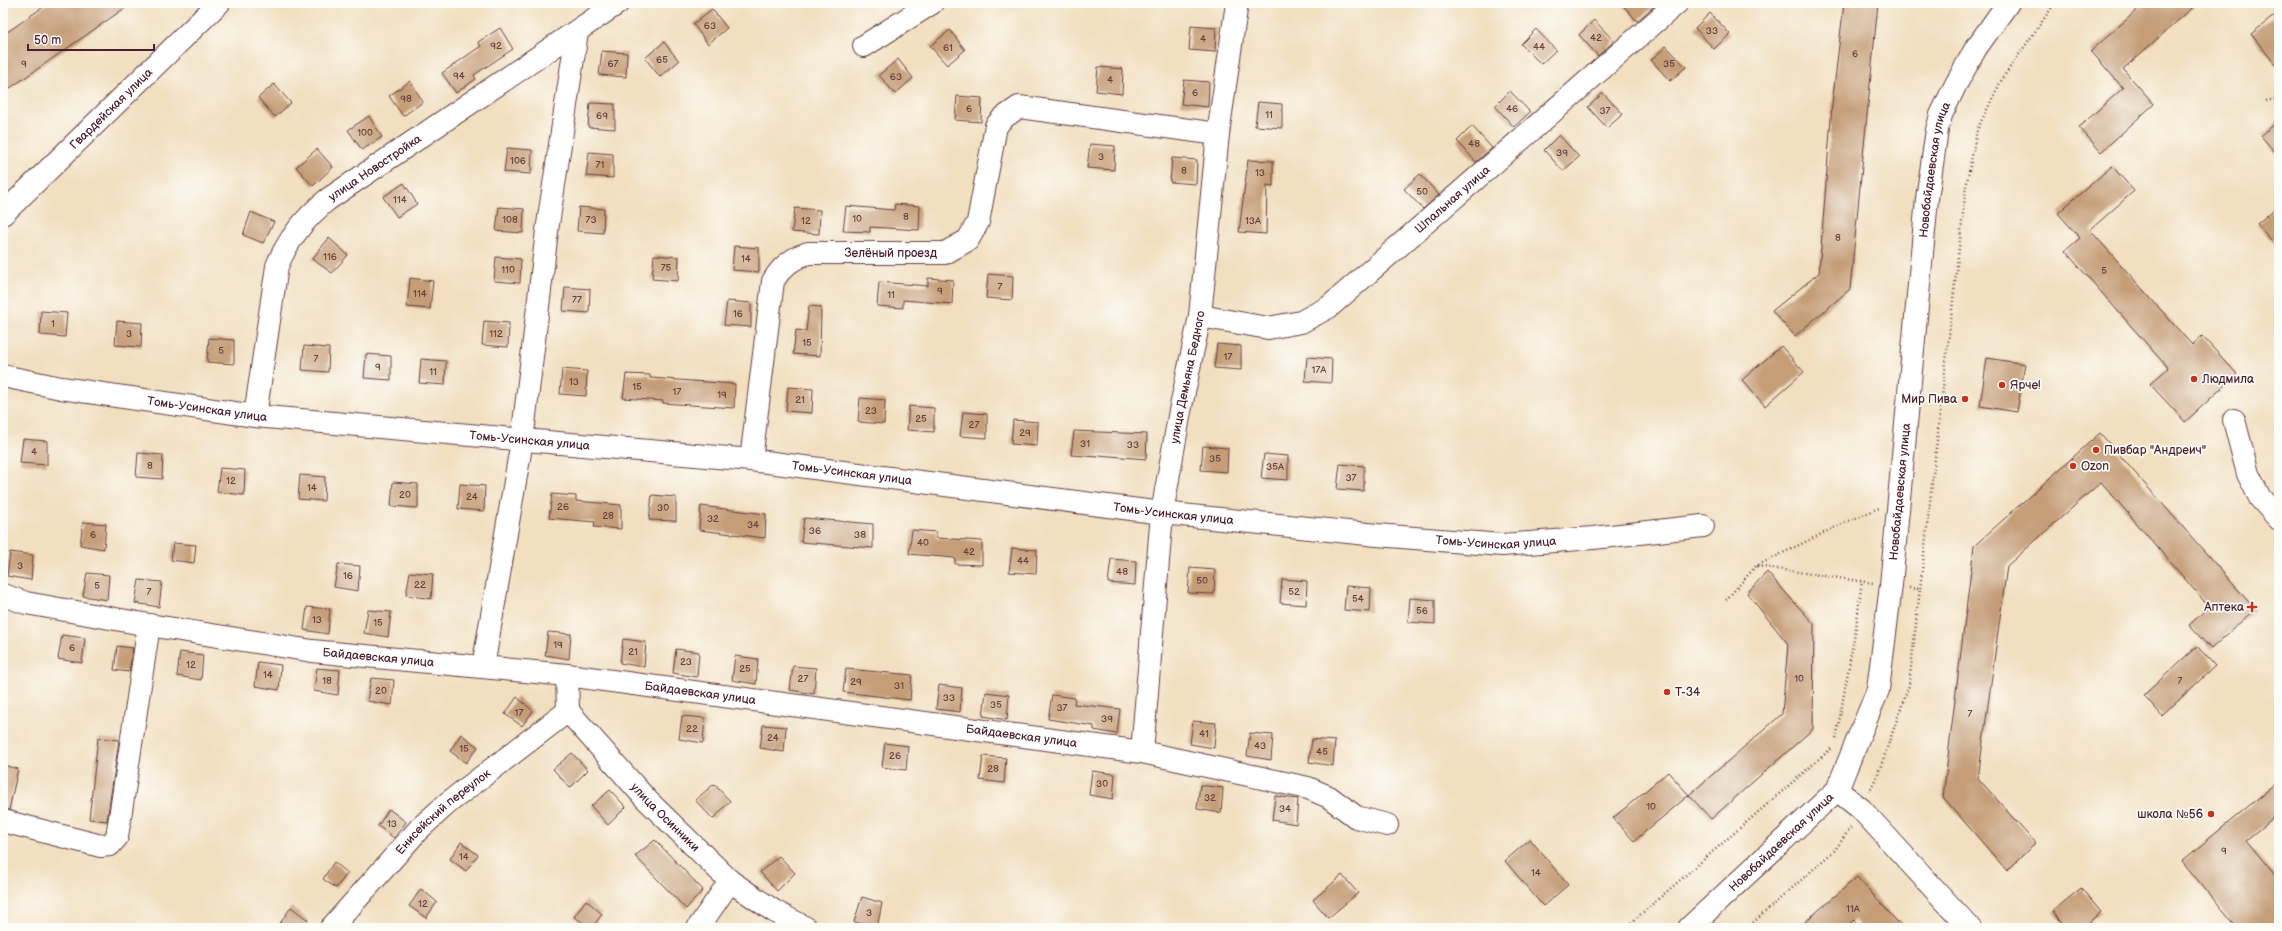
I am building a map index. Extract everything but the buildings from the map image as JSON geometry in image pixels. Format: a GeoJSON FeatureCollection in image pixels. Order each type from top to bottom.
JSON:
{"type":"FeatureCollection","features":[{"type":"Feature","properties":{"kind":"street","name":"Гвардейская улица"},"geometry":{"type":"LineString","coordinates":[[3,214],[219,3]]}},
{"type":"Feature","properties":{"kind":"street","name":"улица Новостройка"},"geometry":{"type":"LineString","coordinates":[[255,416],[276,266],[285,246],[296,230],[327,200],[618,3]]}},
{"type":"Feature","properties":{"kind":"street"},"geometry":{"type":"LineString","coordinates":[[864,46],[932,3]]}},
{"type":"Feature","properties":{"kind":"street","name":"улица Демьяна Бедного"},"geometry":{"type":"LineString","coordinates":[[1142,752],[1162,513],[1180,411],[1200,316],[1218,134],[1237,3]]}},
{"type":"Feature","properties":{"kind":"street","name":"Шпальная улица"},"geometry":{"type":"LineString","coordinates":[[1200,316],[1268,328],[1301,322],[1329,307],[1677,3]]}},
{"type":"Feature","properties":{"kind":"street","name":"Новобайдаевская улица"},"geometry":{"type":"LineString","coordinates":[[1689,928],[1837,790],[1878,690],[1891,585],[1927,199],[1937,130],[1941,115],[1976,48],[2008,3]]}},
{"type":"Feature","properties":{"kind":"street"},"geometry":{"type":"LineString","coordinates":[[483,667],[522,441],[549,215],[577,32]]}},
{"type":"Feature","properties":{"kind":"street","name":"Зелёный проезд"},"geometry":{"type":"LineString","coordinates":[[751,460],[773,281],[778,272],[795,256],[808,252],[945,253],[968,240],[978,222],[996,126],[1003,118],[1019,107],[1218,134]]}},
{"type":"Feature","properties":{"kind":"street","name":"Томь-Усинская улица"},"geometry":{"type":"LineString","coordinates":[[3,376],[61,388],[255,416],[522,441],[751,460],[1162,513],[1377,535],[1502,545],[1594,538],[1703,526]]}},
{"type":"Feature","properties":{"kind":"street"},"geometry":{"type":"LineString","coordinates":[[2234,420],[2248,474],[2260,498],[2279,519]]}},
{"type":"Feature","properties":{"kind":"street","name":"Байдаевская улица"},"geometry":{"type":"LineString","coordinates":[[3,595],[26,603],[149,625],[312,651],[567,675],[1142,752],[1308,788],[1329,797],[1356,817],[1388,825]]}},
{"type":"Feature","properties":{"kind":"street"},"geometry":{"type":"LineString","coordinates":[[3,821],[101,846],[110,846],[117,837],[149,625]]}},
{"type":"Feature","properties":{"kind":"street"},"geometry":{"type":"LineString","coordinates":[[567,675],[568,710]]}},
{"type":"Feature","properties":{"kind":"street","name":"улица Осинники"},"geometry":{"type":"LineString","coordinates":[[568,710],[646,800],[730,881],[774,911],[806,928]]}},
{"type":"Feature","properties":{"kind":"street","name":"Енисейский переулок"},"geometry":{"type":"LineString","coordinates":[[331,928],[419,829],[450,802],[568,710]]}},
{"type":"Feature","properties":{"kind":"street"},"geometry":{"type":"LineString","coordinates":[[1837,790],[1862,810],[1970,928]]}},
{"type":"Feature","properties":{"kind":"street"},"geometry":{"type":"LineString","coordinates":[[698,928],[730,881]]}},
{"type":"Feature","properties":{"kind":"path"},"geometry":{"type":"LineString","coordinates":[[1747,928],[1835,850],[1849,832],[1862,810],[1878,774],[1909,685],[1966,187],[1977,130],[2002,79],[2055,3]]}},
{"type":"Feature","properties":{"kind":"path"},"geometry":{"type":"LineString","coordinates":[[2274,3],[2279,10]]}},
{"type":"Feature","properties":{"kind":"path"},"geometry":{"type":"LineString","coordinates":[[2266,102],[2279,98]]}},
{"type":"Feature","properties":{"kind":"path"},"geometry":{"type":"LineString","coordinates":[[1726,600],[1756,566],[1844,523],[1898,500]]}},
{"type":"Feature","properties":{"kind":"path"},"geometry":{"type":"LineString","coordinates":[[1756,566],[1920,589]]}},
{"type":"Feature","properties":{"kind":"path"},"geometry":{"type":"LineString","coordinates":[[1625,928],[1835,745],[1856,627],[1862,581]]}},
{"type":"Feature","properties":{"kind":"place","name":"Людмила"},"geometry":{"type":"Point","coordinates":[2194,379]}},
{"type":"Feature","properties":{"kind":"place","name":"Ярче!"},"geometry":{"type":"Point","coordinates":[2002,385]}},
{"type":"Feature","properties":{"kind":"place","name":"Мир Пива"},"geometry":{"type":"Point","coordinates":[1965,399]}},
{"type":"Feature","properties":{"kind":"place","name":"Пивбар \"Андреич\""},"geometry":{"type":"Point","coordinates":[2096,450]}},
{"type":"Feature","properties":{"kind":"place","name":"Ozon"},"geometry":{"type":"Point","coordinates":[2073,466]}},
{"type":"Feature","properties":{"kind":"place","name":"Аптека"},"geometry":{"type":"Point","coordinates":[2252,607]}},
{"type":"Feature","properties":{"kind":"place","name":"T-34"},"geometry":{"type":"Point","coordinates":[1667,692]}},
{"type":"Feature","properties":{"kind":"place","name":"школа №56"},"geometry":{"type":"Point","coordinates":[2211,814]}}]}
